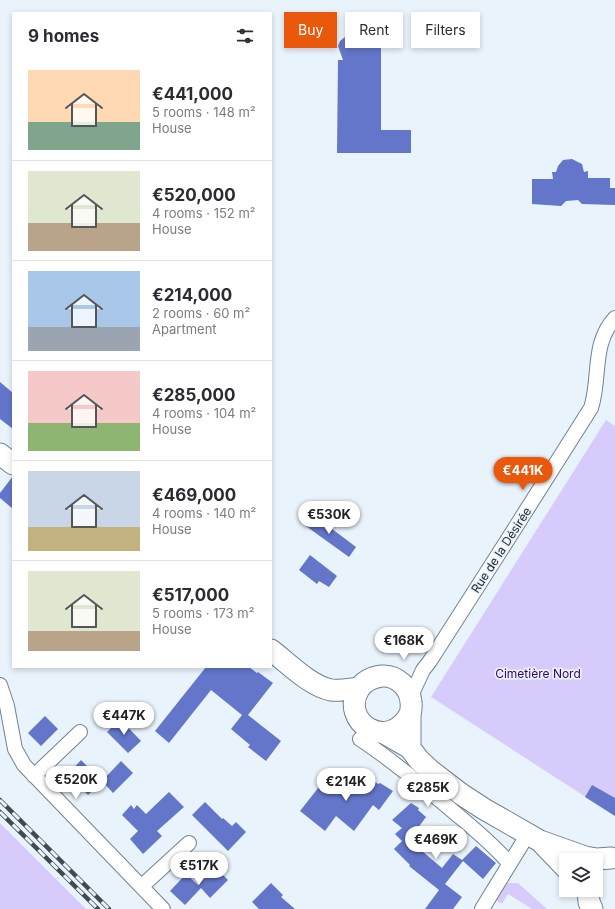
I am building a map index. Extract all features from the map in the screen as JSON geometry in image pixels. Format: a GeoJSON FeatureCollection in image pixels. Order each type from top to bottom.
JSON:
{"type":"FeatureCollection","features":[{"type":"Feature","properties":{"kind":"main road"},"geometry":{"type":"LineString","coordinates":[[272,651],[319,686],[335,690],[360,688]]}},
{"type":"Feature","properties":{"kind":"main road"},"geometry":{"type":"LineString","coordinates":[[272,665],[309,693],[339,703],[356,714],[367,728],[378,732],[392,731],[400,727],[406,721],[410,706]]}},
{"type":"Feature","properties":{"kind":"main road"},"geometry":{"type":"LineString","coordinates":[[356,714],[355,701],[363,684],[374,678],[386,676],[402,683],[408,692],[410,706],[410,748]]}},
{"type":"Feature","properties":{"kind":"main road"},"geometry":{"type":"LineString","coordinates":[[384,732],[410,748],[419,760],[448,785],[484,809],[534,838],[585,857],[607,861]]}},
{"type":"Feature","properties":{"kind":"main road"},"geometry":{"type":"LineString","coordinates":[[534,838],[559,861]]}},
{"type":"Feature","properties":{"kind":"street","name":"Rue de la Désirée"},"geometry":{"type":"LineString","coordinates":[[410,706],[423,670],[591,408],[594,397],[597,360],[600,347],[607,328],[615,318]]}},
{"type":"Feature","properties":{"kind":"street"},"geometry":{"type":"LineString","coordinates":[[391,677],[423,670]]}},
{"type":"Feature","properties":{"kind":"street"},"geometry":{"type":"LineString","coordinates":[[0,685],[7,706],[15,748],[19,757],[34,776],[164,909]]}},
{"type":"Feature","properties":{"kind":"street"},"geometry":{"type":"LineString","coordinates":[[34,776],[80,732]]}},
{"type":"Feature","properties":{"kind":"street"},"geometry":{"type":"LineString","coordinates":[[360,738],[385,755],[427,789],[493,846],[509,863]]}},
{"type":"Feature","properties":{"kind":"street"},"geometry":{"type":"LineString","coordinates":[[482,909],[509,863],[534,838]]}},
{"type":"Feature","properties":{"kind":"street"},"geometry":{"type":"LineString","coordinates":[[142,886],[189,843]]}},
{"type":"Feature","properties":{"kind":"green space","name":"Cimetière Nord"},"geometry":{"type":"Polygon","coordinates":[[[606,420],[615,426],[615,816],[431,697],[606,420]]]}},
{"type":"Feature","properties":{"kind":"green space"},"geometry":{"type":"Polygon","coordinates":[[[0,823],[86,909],[0,909],[0,823]]]}},
{"type":"Feature","properties":{"kind":"green space"},"geometry":{"type":"Polygon","coordinates":[[[503,883],[518,883],[547,909],[532,909],[508,894],[502,904],[495,900],[503,883]]]}},
{"type":"Feature","properties":{"kind":"building"},"geometry":{"type":"Polygon","coordinates":[[[345,37],[345,48],[381,48],[381,130],[411,130],[411,153],[337,153],[338,60],[343,60],[338,46],[340,41],[345,37]]]}},
{"type":"Feature","properties":{"kind":"building"},"geometry":{"type":"Polygon","coordinates":[[[572,159],[582,164],[584,172],[588,171],[588,178],[610,178],[610,188],[615,188],[615,205],[582,204],[578,200],[566,201],[561,206],[532,204],[532,179],[553,179],[552,172],[556,172],[558,166],[563,160],[572,159]]]}},
{"type":"Feature","properties":{"kind":"building"},"geometry":{"type":"Polygon","coordinates":[[[0,382],[12,392],[12,428],[0,419],[0,382]]]}},
{"type":"Feature","properties":{"kind":"building"},"geometry":{"type":"Polygon","coordinates":[[[12,477],[12,508],[0,498],[0,493],[12,477]]]}},
{"type":"Feature","properties":{"kind":"building"},"geometry":{"type":"Polygon","coordinates":[[[311,513],[356,547],[349,557],[303,524],[311,513]]]}},
{"type":"Feature","properties":{"kind":"building"},"geometry":{"type":"Polygon","coordinates":[[[310,555],[337,576],[329,587],[319,581],[317,584],[299,570],[310,555]]]}},
{"type":"Feature","properties":{"kind":"building"},"geometry":{"type":"Polygon","coordinates":[[[205,668],[250,668],[273,683],[248,715],[281,741],[266,761],[248,747],[250,745],[231,729],[242,715],[211,690],[169,743],[155,731],[205,668]]]}},
{"type":"Feature","properties":{"kind":"building"},"geometry":{"type":"Polygon","coordinates":[[[45,716],[58,729],[41,746],[28,733],[45,716]]]}},
{"type":"Feature","properties":{"kind":"building"},"geometry":{"type":"Polygon","coordinates":[[[120,719],[141,741],[128,753],[107,732],[120,719]]]}},
{"type":"Feature","properties":{"kind":"building"},"geometry":{"type":"Polygon","coordinates":[[[81,760],[102,781],[88,795],[68,774],[81,760]]]}},
{"type":"Feature","properties":{"kind":"building"},"geometry":{"type":"Polygon","coordinates":[[[121,761],[133,773],[113,793],[102,781],[121,761]]]}},
{"type":"Feature","properties":{"kind":"building"},"geometry":{"type":"Polygon","coordinates":[[[360,770],[378,784],[380,783],[393,791],[379,810],[373,805],[354,831],[336,816],[325,831],[300,811],[326,778],[342,792],[360,770]]]}},
{"type":"Feature","properties":{"kind":"building"},"geometry":{"type":"Polygon","coordinates":[[[592,785],[615,798],[615,816],[585,797],[592,785]]]}},
{"type":"Feature","properties":{"kind":"building"},"geometry":{"type":"Polygon","coordinates":[[[169,792],[184,807],[157,831],[162,836],[143,854],[130,839],[138,831],[122,815],[131,805],[134,809],[137,805],[146,814],[169,792]]]}},
{"type":"Feature","properties":{"kind":"building"},"geometry":{"type":"Polygon","coordinates":[[[205,802],[222,819],[223,818],[232,826],[236,822],[246,832],[228,851],[192,815],[205,802]]]}},
{"type":"Feature","properties":{"kind":"building"},"geometry":{"type":"Polygon","coordinates":[[[411,803],[419,808],[418,810],[426,817],[409,840],[442,868],[453,854],[462,860],[476,846],[496,863],[483,879],[463,861],[445,884],[462,897],[453,909],[425,909],[439,890],[409,866],[410,865],[394,849],[402,841],[395,834],[402,828],[392,820],[411,803]]]}},
{"type":"Feature","properties":{"kind":"building"},"geometry":{"type":"Polygon","coordinates":[[[215,867],[228,880],[210,898],[201,888],[185,905],[170,891],[186,874],[198,885],[215,867]]]}},
{"type":"Feature","properties":{"kind":"building"},"geometry":{"type":"Polygon","coordinates":[[[271,883],[283,895],[281,897],[295,909],[259,909],[252,902],[271,883]]]}},
{"type":"Feature","properties":{"kind":"railway"},"geometry":{"type":"LineString","coordinates":[[0,800],[109,909]]}},
{"type":"Feature","properties":{"kind":"railway"},"geometry":{"type":"LineString","coordinates":[[0,812],[98,909]]}}]}
